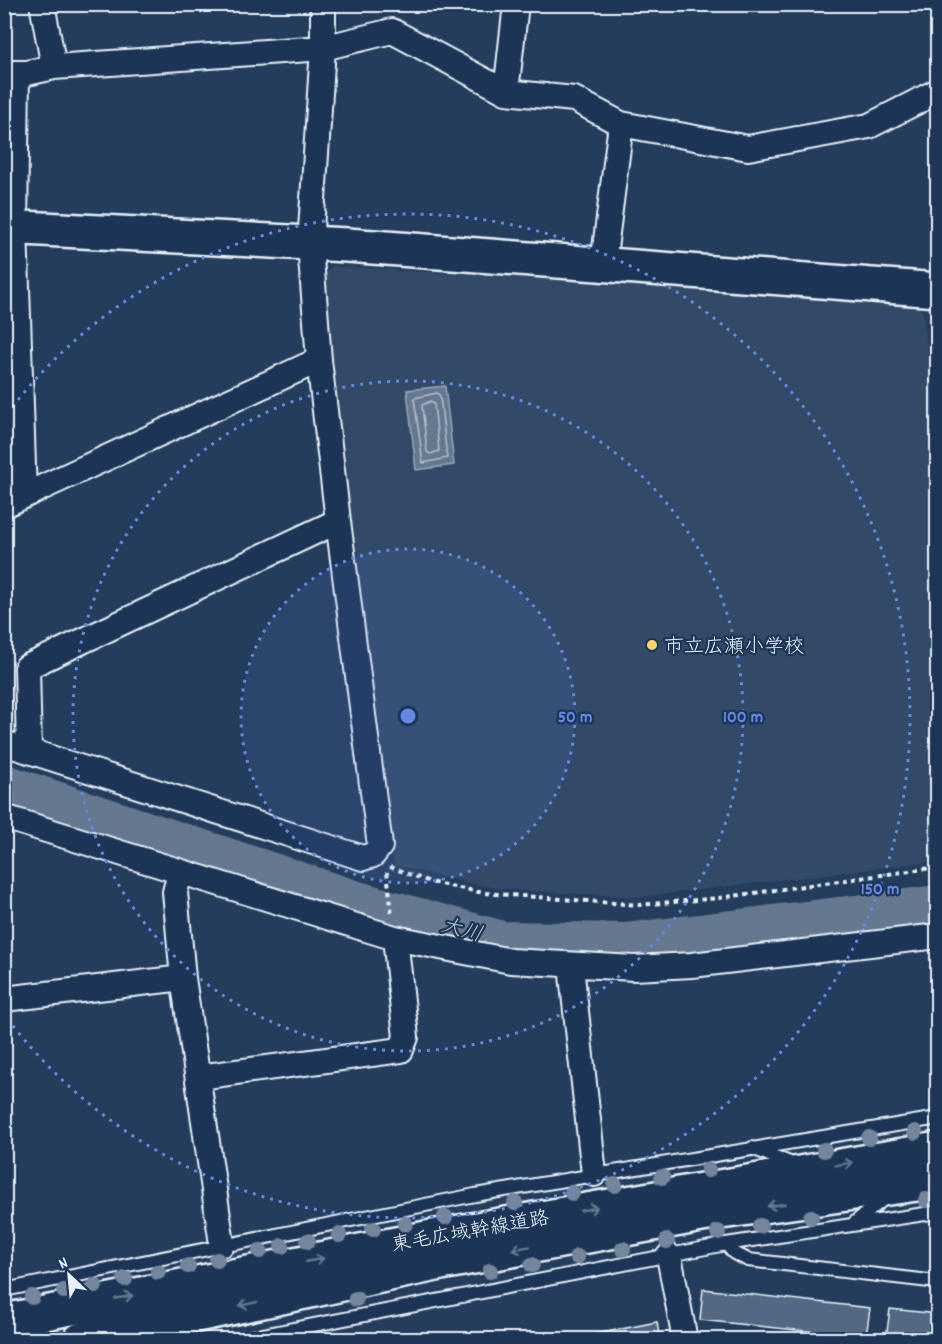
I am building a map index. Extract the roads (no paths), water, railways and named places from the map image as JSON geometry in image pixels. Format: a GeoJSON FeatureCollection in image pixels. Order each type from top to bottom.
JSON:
{"type":"FeatureCollection","features":[{"type":"Feature","properties":{"kind":"main road"},"geometry":{"type":"LineString","coordinates":[[10,227],[603,264],[938,290]]}},
{"type":"Feature","properties":{"kind":"main road","name":"東毛広域幹線道路"},"geometry":{"type":"LineString","coordinates":[[4,1321],[437,1236],[806,1170],[938,1149]]}},
{"type":"Feature","properties":{"kind":"main road","name":"東毛広域幹線道路"},"geometry":{"type":"LineString","coordinates":[[80,1340],[441,1263],[707,1214],[938,1181]]}},
{"type":"Feature","properties":{"kind":"street"},"geometry":{"type":"LineString","coordinates":[[42,4],[54,67]]}},
{"type":"Feature","properties":{"kind":"street"},"geometry":{"type":"LineString","coordinates":[[4,743],[363,858],[373,855],[380,846],[319,360],[310,245],[323,48],[323,4]]}},
{"type":"Feature","properties":{"kind":"street"},"geometry":{"type":"LineString","coordinates":[[506,92],[516,4]]}},
{"type":"Feature","properties":{"kind":"street"},"geometry":{"type":"LineString","coordinates":[[319,360],[14,500],[10,227],[11,73],[54,67],[323,48],[392,31],[506,92],[574,99],[621,124],[748,148],[869,126],[938,91]]}},
{"type":"Feature","properties":{"kind":"street"},"geometry":{"type":"LineString","coordinates":[[603,264],[621,124]]}},
{"type":"Feature","properties":{"kind":"street"},"geometry":{"type":"LineString","coordinates":[[29,752],[27,667],[338,521]]}},
{"type":"Feature","properties":{"kind":"street"},"geometry":{"type":"LineString","coordinates":[[4,816],[180,873],[394,928],[511,961],[634,968],[692,965],[938,936]]}},
{"type":"Feature","properties":{"kind":"street"},"geometry":{"type":"LineString","coordinates":[[180,873],[175,892],[183,978],[222,1244]]}},
{"type":"Feature","properties":{"kind":"street"},"geometry":{"type":"LineString","coordinates":[[199,1077],[401,1050],[406,1037],[394,928]]}},
{"type":"Feature","properties":{"kind":"street"},"geometry":{"type":"LineString","coordinates":[[571,966],[594,1174]]}},
{"type":"Feature","properties":{"kind":"street"},"geometry":{"type":"LineString","coordinates":[[4,999],[183,978]]}},
{"type":"Feature","properties":{"kind":"street"},"geometry":{"type":"LineString","coordinates":[[669,1256],[685,1340]]}},
{"type":"Feature","properties":{"kind":"lane"},"geometry":{"type":"LineString","coordinates":[[6,1290],[222,1244],[594,1174],[938,1118]]}},
{"type":"Feature","properties":{"kind":"lane"},"geometry":{"type":"LineString","coordinates":[[751,1147],[806,1170]]}},
{"type":"Feature","properties":{"kind":"lane"},"geometry":{"type":"LineString","coordinates":[[851,1225],[898,1187]]}},
{"type":"Feature","properties":{"kind":"lane"},"geometry":{"type":"LineString","coordinates":[[237,1340],[726,1244],[938,1212]]}},
{"type":"Feature","properties":{"kind":"lane"},"geometry":{"type":"LineString","coordinates":[[726,1244],[734,1253],[748,1260],[938,1282]]}},
{"type":"Feature","properties":{"kind":"water"},"geometry":{"type":"Polygon","coordinates":[[[445,386],[454,465],[416,470],[407,390],[445,386]]]}},
{"type":"Feature","properties":{"kind":"waterway","name":"大川"},"geometry":{"type":"LineString","coordinates":[[4,784],[357,901],[502,941],[625,943],[938,905]]}},
{"type":"Feature","properties":{"kind":"place","name":"市立広瀬小学校"},"geometry":{"type":"Point","coordinates":[652,645]}}]}
